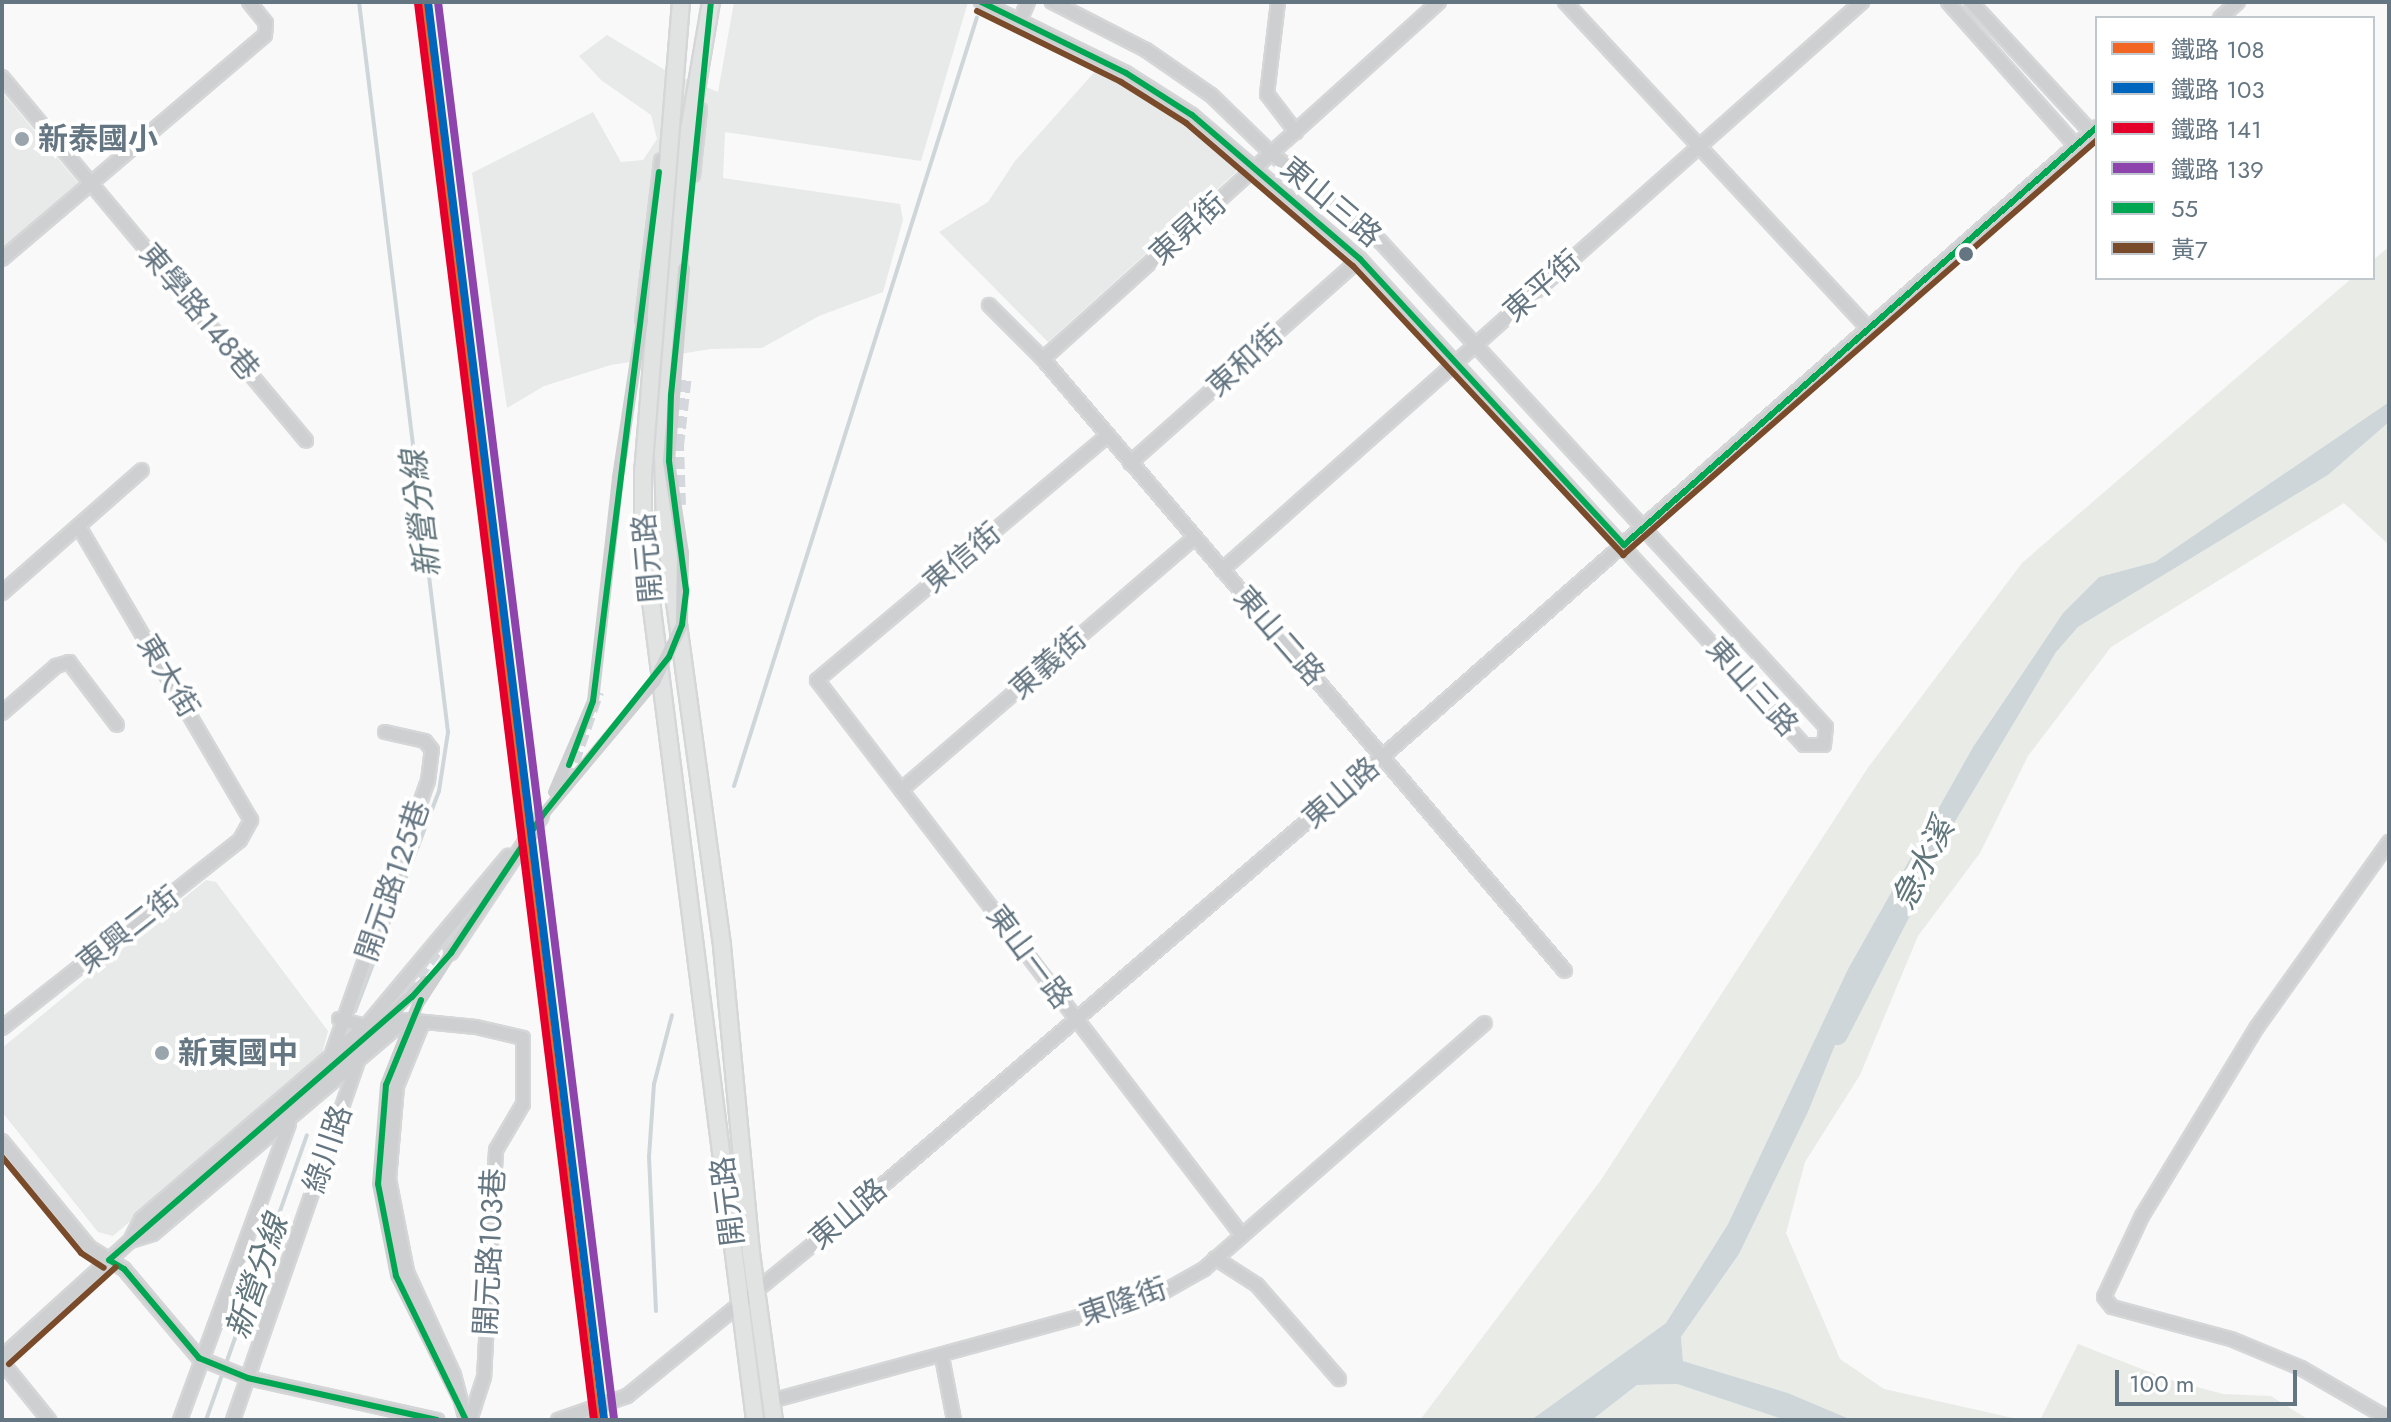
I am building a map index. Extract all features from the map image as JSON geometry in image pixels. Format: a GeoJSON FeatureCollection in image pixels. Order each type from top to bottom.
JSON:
{"type":"FeatureCollection","features":[{"type":"Feature","properties":{"kind":"main road","name":"開元路"},"geometry":{"type":"LineString","coordinates":[[681,8],[643,470],[643,538],[755,1420]]}},
{"type":"Feature","properties":{"kind":"main road","name":"開元路"},"geometry":{"type":"LineString","coordinates":[[710,8],[689,131],[663,452],[665,529],[722,946],[756,1290],[774,1420]]}},
{"type":"Feature","properties":{"kind":"street"},"geometry":{"type":"LineString","coordinates":[[2,259],[265,35],[266,23],[249,2]]}},
{"type":"Feature","properties":{"kind":"street","name":"東山三路"},"geometry":{"type":"LineString","coordinates":[[981,2],[1126,73],[1192,115],[1360,259],[1804,745],[1824,745],[1826,727],[1381,242],[1273,155],[1211,95],[1146,50],[1052,2]]}},
{"type":"Feature","properties":{"kind":"street"},"geometry":{"type":"LineString","coordinates":[[1020,20],[1028,2]]}},
{"type":"Feature","properties":{"kind":"street","name":"東山三路"},"geometry":{"type":"LineString","coordinates":[[1278,2],[1267,94],[1296,132]]}},
{"type":"Feature","properties":{"kind":"street","name":"東昇街"},"geometry":{"type":"LineString","coordinates":[[1043,359],[1273,155],[1439,2]]}},
{"type":"Feature","properties":{"kind":"street"},"geometry":{"type":"LineString","coordinates":[[1565,2],[1869,329]]}},
{"type":"Feature","properties":{"kind":"street","name":"東平街"},"geometry":{"type":"LineString","coordinates":[[1222,570],[1862,2]]}},
{"type":"Feature","properties":{"kind":"street"},"geometry":{"type":"LineString","coordinates":[[1948,2],[2076,146]]}},
{"type":"Feature","properties":{"kind":"street"},"geometry":{"type":"LineString","coordinates":[[1971,2],[2094,130]]}},
{"type":"Feature","properties":{"kind":"street"},"geometry":{"type":"LineString","coordinates":[[468,1420],[396,1276],[378,1184],[379,1131],[391,1071],[418,1004],[542,816],[572,759],[593,701],[618,477],[642,320],[681,8]]}},
{"type":"Feature","properties":{"kind":"street","name":"開元路"},"geometry":{"type":"LineString","coordinates":[[542,816],[654,682],[682,625],[684,565],[669,461],[710,8]]}},
{"type":"Feature","properties":{"kind":"street","name":"東學路148巷"},"geometry":{"type":"LineString","coordinates":[[2,77],[306,441]]}},
{"type":"Feature","properties":{"kind":"street","name":"東山路"},"geometry":{"type":"LineString","coordinates":[[558,1420],[627,1396],[834,1227],[1078,1021],[1382,757],[2094,130]]}},
{"type":"Feature","properties":{"kind":"street","name":"東和街"},"geometry":{"type":"LineString","coordinates":[[1130,463],[1360,259]]}},
{"type":"Feature","properties":{"kind":"street","name":"東山二路"},"geometry":{"type":"LineString","coordinates":[[989,305],[1043,359],[1565,971]]}},
{"type":"Feature","properties":{"kind":"street","name":"東信街"},"geometry":{"type":"LineString","coordinates":[[817,680],[1107,436]]}},
{"type":"Feature","properties":{"kind":"street"},"geometry":{"type":"LineString","coordinates":[[2,593],[142,470]]}},
{"type":"Feature","properties":{"kind":"street"},"geometry":{"type":"LineString","coordinates":[[606,511],[613,539]]}},
{"type":"Feature","properties":{"kind":"street","name":"東大街"},"geometry":{"type":"LineString","coordinates":[[79,527],[249,813],[249,827]]}},
{"type":"Feature","properties":{"kind":"street","name":"東義街"},"geometry":{"type":"LineString","coordinates":[[901,790],[1194,538]]}},
{"type":"Feature","properties":{"kind":"street"},"geometry":{"type":"LineString","coordinates":[[2,713],[56,666],[69,662],[117,725]]}},
{"type":"Feature","properties":{"kind":"street","name":"東山一路"},"geometry":{"type":"LineString","coordinates":[[817,680],[1241,1234]]}},
{"type":"Feature","properties":{"kind":"street","name":"開元路125巷"},"geometry":{"type":"LineString","coordinates":[[329,1061],[428,781],[432,750],[425,741],[385,732]]}},
{"type":"Feature","properties":{"kind":"street","name":"東興二街"},"geometry":{"type":"LineString","coordinates":[[2,1028],[240,840],[249,827]]}},
{"type":"Feature","properties":{"kind":"street"},"geometry":{"type":"LineString","coordinates":[[2389,842],[2257,1027],[2142,1216],[2104,1297],[2112,1307],[2231,1339],[2301,1368],[2389,1419]]}},
{"type":"Feature","properties":{"kind":"street"},"geometry":{"type":"LineString","coordinates":[[130,1241],[141,1219],[329,1061],[366,1026],[508,856]]}},
{"type":"Feature","properties":{"kind":"street"},"geometry":{"type":"LineString","coordinates":[[49,1420],[2,1360],[130,1241],[350,1055],[451,953]]}},
{"type":"Feature","properties":{"kind":"street"},"geometry":{"type":"LineString","coordinates":[[342,1018],[366,1026]]}},
{"type":"Feature","properties":{"kind":"street"},"geometry":{"type":"LineString","coordinates":[[130,1241],[153,1234],[405,1020]]}},
{"type":"Feature","properties":{"kind":"street","name":"開元路103巷"},"geometry":{"type":"LineString","coordinates":[[366,1026],[405,1020],[508,1031],[523,1038],[523,1104],[496,1150],[484,1377],[468,1420]]}},
{"type":"Feature","properties":{"kind":"street"},"geometry":{"type":"LineString","coordinates":[[423,1022],[397,1086],[389,1179],[407,1272],[454,1375],[457,1398]]}},
{"type":"Feature","properties":{"kind":"street","name":"東隆街"},"geometry":{"type":"LineString","coordinates":[[771,1401],[942,1357],[1158,1295],[1215,1258],[1485,1023]]}},
{"type":"Feature","properties":{"kind":"street","name":"綠川路"},"geometry":{"type":"LineString","coordinates":[[233,1420],[359,1059]]}},
{"type":"Feature","properties":{"kind":"street"},"geometry":{"type":"LineString","coordinates":[[180,1420],[205,1361],[290,1120]]}},
{"type":"Feature","properties":{"kind":"street"},"geometry":{"type":"LineString","coordinates":[[2,1141],[89,1247],[124,1269],[205,1361],[248,1378],[384,1415],[437,1420]]}},
{"type":"Feature","properties":{"kind":"street"},"geometry":{"type":"LineString","coordinates":[[1215,1258],[1257,1285],[1339,1379]]}},
{"type":"Feature","properties":{"kind":"street"},"geometry":{"type":"LineString","coordinates":[[942,1357],[954,1420]]}},
{"type":"Feature","properties":{"kind":"shaded area"},"geometry":{"type":"Polygon","coordinates":[[[734,2],[968,2],[921,161],[725,132],[723,178],[900,204],[903,220],[883,292],[819,316],[762,348],[711,349],[611,365],[544,386],[507,408],[472,173],[593,112],[621,162],[643,160],[657,139],[651,115],[601,80],[579,56],[607,35],[665,70],[718,92],[734,2]]]}},
{"type":"Feature","properties":{"kind":"shaded area"},"geometry":{"type":"Polygon","coordinates":[[[1098,68],[1236,158],[1236,172],[1048,342],[939,232],[988,202],[1015,161],[1098,68]]]}},
{"type":"Feature","properties":{"kind":"shaded area","name":"新泰國小"},"geometry":{"type":"Polygon","coordinates":[[[2,92],[80,185],[2,251],[2,92]]]}},
{"type":"Feature","properties":{"kind":"shaded area"},"geometry":{"type":"Polygon","coordinates":[[[2389,247],[2389,402],[2155,562],[2099,577],[2063,613],[1973,747],[1848,969],[1728,1224],[1666,1323],[1531,1420],[1420,1420],[1601,1180],[1867,769],[2022,563],[2350,280],[2375,280],[2375,258],[2389,247]]]}},
{"type":"Feature","properties":{"kind":"shaded area"},"geometry":{"type":"Polygon","coordinates":[[[2389,422],[2389,545],[2344,503],[2111,647],[2028,756],[1980,853],[1918,936],[1860,1075],[1805,1162],[1786,1233],[1840,1359],[1884,1389],[2022,1420],[1852,1420],[1788,1393],[1683,1361],[1681,1337],[1739,1254],[1808,1112],[1863,976],[2056,651],[2078,627],[2328,475],[2389,422]]]}},
{"type":"Feature","properties":{"kind":"shaded area","name":"新東國中"},"geometry":{"type":"Polygon","coordinates":[[[206,880],[216,882],[328,1031],[321,1058],[113,1236],[98,1232],[2,1112],[2,1048],[206,880]]]}},
{"type":"Feature","properties":{"kind":"shaded area"},"geometry":{"type":"Polygon","coordinates":[[[2078,1344],[2167,1379],[2223,1394],[2271,1396],[2309,1420],[2040,1420],[2078,1344]]]}},
{"type":"Feature","properties":{"kind":"shaded area"},"geometry":{"type":"Polygon","coordinates":[[[1677,1384],[1785,1420],[1592,1420],[1637,1385],[1677,1384]]]}},
{"type":"Feature","properties":{"kind":"water"},"geometry":{"type":"Polygon","coordinates":[[[2389,402],[2389,422],[2328,475],[2078,627],[2056,652],[1863,976],[1808,1112],[1739,1254],[1681,1337],[1683,1361],[1788,1393],[1852,1420],[1785,1420],[1677,1384],[1637,1385],[1592,1420],[1531,1420],[1666,1323],[1728,1224],[1848,969],[1973,747],[2063,613],[2099,577],[2155,562],[2389,402]]]}},
{"type":"Feature","properties":{"kind":"waterway","name":"新營分線"},"geometry":{"type":"LineString","coordinates":[[355,1011],[439,791],[448,732],[359,2]]}},
{"type":"Feature","properties":{"kind":"waterway"},"geometry":{"type":"LineString","coordinates":[[734,786],[977,17]]}},
{"type":"Feature","properties":{"kind":"waterway","name":"急水溪"},"geometry":{"type":"LineString","coordinates":[[1837,1034],[1900,911]]}},
{"type":"Feature","properties":{"kind":"waterway"},"geometry":{"type":"LineString","coordinates":[[656,1311],[649,1157],[654,1084],[672,1015]]}},
{"type":"Feature","properties":{"kind":"waterway","name":"新營分線"},"geometry":{"type":"LineString","coordinates":[[206,1420],[307,1135]]}},
{"type":"Feature","properties":{"kind":"tunnel"},"geometry":{"type":"LineString","coordinates":[[680,505],[678,446],[686,375]]}},
{"type":"Feature","properties":{"kind":"tunnel"},"geometry":{"type":"LineString","coordinates":[[568,779],[598,692]]}},
{"type":"Feature","properties":{"kind":"tunnel"},"geometry":{"type":"LineString","coordinates":[[396,1005],[450,934]]}},
{"type":"Feature","properties":{"kind":"rail line","name":"108"},"geometry":{"type":"LineString","coordinates":[[421,2],[596,1420]]}},
{"type":"Feature","properties":{"kind":"rail line","name":"103"},"geometry":{"type":"LineString","coordinates":[[428,2],[604,1420]]}},
{"type":"Feature","properties":{"kind":"rail line","name":"139"},"geometry":{"type":"LineString","coordinates":[[438,2],[614,1419]]}},
{"type":"Feature","properties":{"kind":"rail line","name":"141"},"geometry":{"type":"LineString","coordinates":[[418,3],[594,1420]]}},
{"type":"Feature","properties":{"kind":"transit line","name":"55"},"geometry":{"type":"LineString","coordinates":[[437,1420],[248,1378],[199,1358],[124,1269],[109,1260],[412,997],[451,953],[542,816],[669,657],[682,625],[686,590],[669,461],[671,395],[711,2]]}},
{"type":"Feature","properties":{"kind":"transit line","name":"55"},"geometry":{"type":"LineString","coordinates":[[981,2],[1126,73],[1192,115],[1360,259],[1624,545],[2095,129]]}},
{"type":"Feature","properties":{"kind":"transit line","name":"黃7"},"geometry":{"type":"LineString","coordinates":[[977,11],[1121,82],[1186,123],[1353,266],[1623,555],[2095,142]]}},
{"type":"Feature","properties":{"kind":"transit line","name":"55"},"geometry":{"type":"LineString","coordinates":[[569,765],[593,701],[659,172]]}},
{"type":"Feature","properties":{"kind":"transit line","name":"55"},"geometry":{"type":"LineString","coordinates":[[421,1000],[386,1085],[378,1184],[396,1276],[466,1420]]}},
{"type":"Feature","properties":{"kind":"transit line","name":"黃7"},"geometry":{"type":"LineString","coordinates":[[2,1157],[81,1253],[104,1268]]}},
{"type":"Feature","properties":{"kind":"transit line","name":"黃7"},"geometry":{"type":"LineString","coordinates":[[9,1364],[116,1267]]}},
{"type":"Feature","properties":{"kind":"place","name":"新泰國小"},"geometry":{"type":"Point","coordinates":[22,139]}},
{"type":"Feature","properties":{"kind":"place","name":"新東國中"},"geometry":{"type":"Point","coordinates":[162,1053]}}]}
